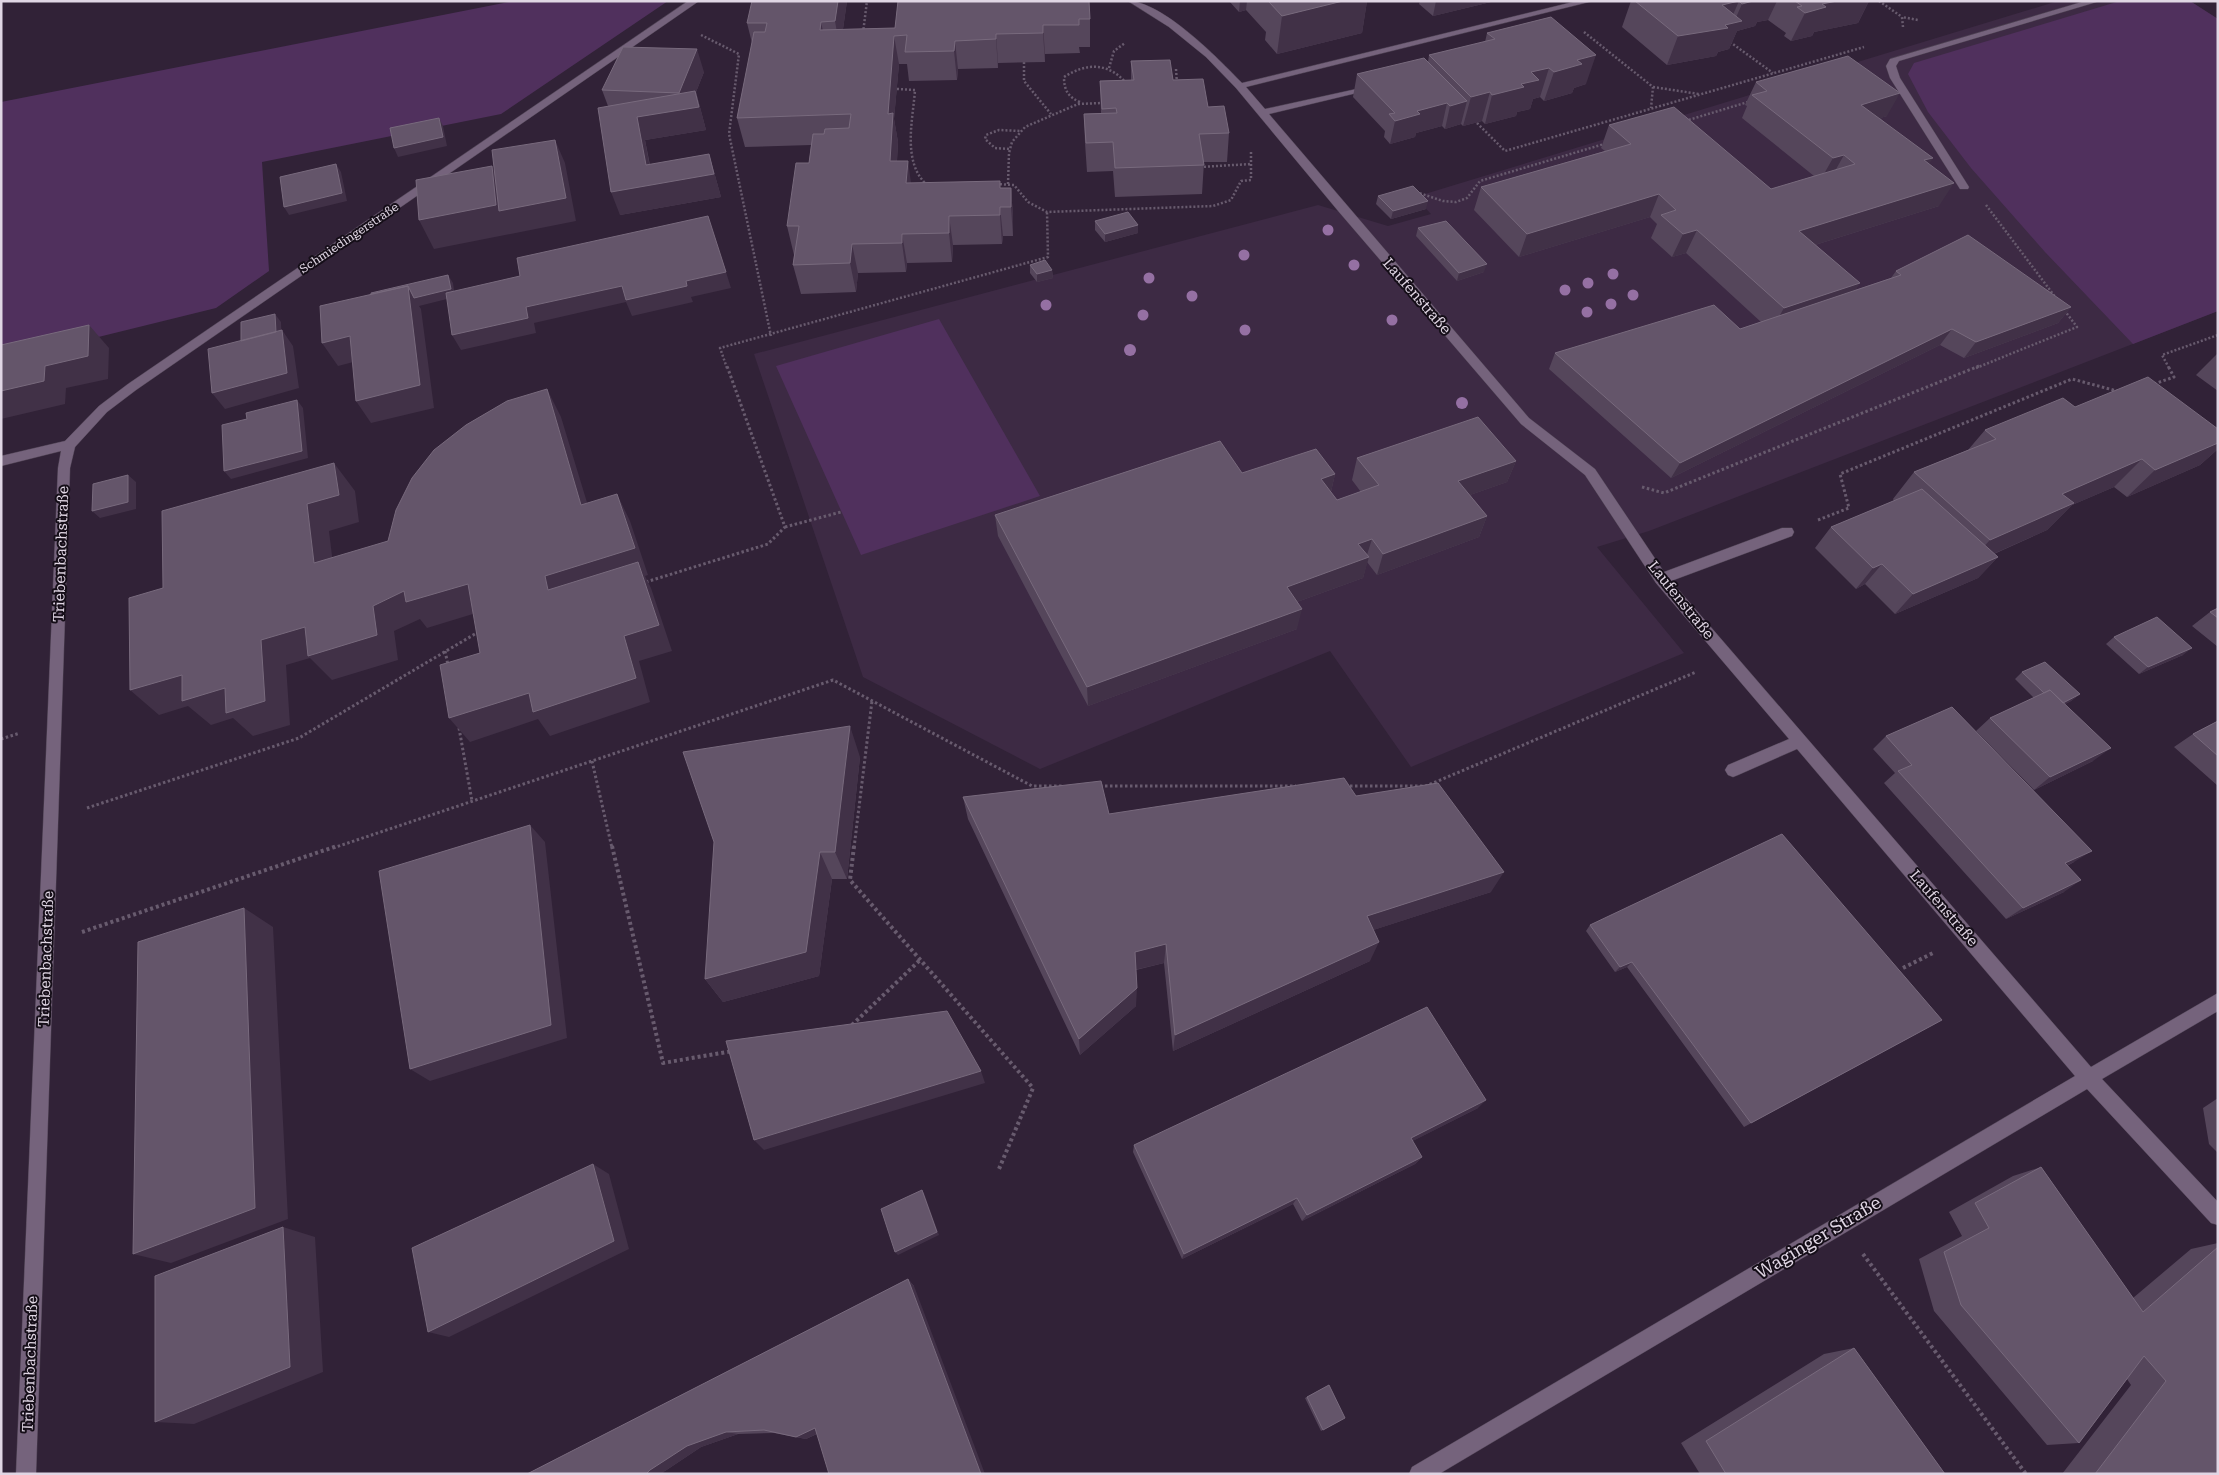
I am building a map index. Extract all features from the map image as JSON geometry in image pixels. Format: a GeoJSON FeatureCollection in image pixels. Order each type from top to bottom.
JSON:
{"type":"FeatureCollection","features":[{"type":"Feature","properties":{"kind":"street","name":"Schmiedingerstraße"},"geometry":{"type":"LineString","coordinates":[[69,445],[103,409],[132,387],[695,1]]}},
{"type":"Feature","properties":{"kind":"street","name":"Laufenstraße"},"geometry":{"type":"LineString","coordinates":[[1132,1],[1152,11],[1179,31],[1209,55],[1240,86],[1519,415],[1590,472],[1660,579],[2088,1077],[2218,1216]]}},
{"type":"Feature","properties":{"kind":"street"},"geometry":{"type":"LineString","coordinates":[[1240,86],[1589,1]]}},
{"type":"Feature","properties":{"kind":"street"},"geometry":{"type":"LineString","coordinates":[[1964,186],[1895,78],[1891,66],[1895,59],[2096,1]]}},
{"type":"Feature","properties":{"kind":"street"},"geometry":{"type":"LineString","coordinates":[[1262,113],[1357,90]]}},
{"type":"Feature","properties":{"kind":"street"},"geometry":{"type":"LineString","coordinates":[[1,461],[69,445]]}},
{"type":"Feature","properties":{"kind":"street","name":"Triebenbachstraße"},"geometry":{"type":"LineString","coordinates":[[26,1474],[64,468],[69,445]]}},
{"type":"Feature","properties":{"kind":"street"},"geometry":{"type":"LineString","coordinates":[[1660,579],[1787,532]]}},
{"type":"Feature","properties":{"kind":"street"},"geometry":{"type":"LineString","coordinates":[[1732,770],[1800,741]]}},
{"type":"Feature","properties":{"kind":"street","name":"Waginger Straße"},"geometry":{"type":"LineString","coordinates":[[1419,1474],[2218,1001]]}},
{"type":"Feature","properties":{"kind":"path"},"geometry":{"type":"LineString","coordinates":[[862,39],[867,1]]}},
{"type":"Feature","properties":{"kind":"path"},"geometry":{"type":"LineString","coordinates":[[1879,1],[1902,17]]}},
{"type":"Feature","properties":{"kind":"path"},"geometry":{"type":"LineString","coordinates":[[1556,9],[1653,87],[1701,94]]}},
{"type":"Feature","properties":{"kind":"path"},"geometry":{"type":"LineString","coordinates":[[669,19],[739,54],[729,134],[771,336]]}},
{"type":"Feature","properties":{"kind":"path"},"geometry":{"type":"LineString","coordinates":[[1726,38],[1772,73]]}},
{"type":"Feature","properties":{"kind":"path"},"geometry":{"type":"LineString","coordinates":[[1109,68],[1114,51],[1125,43]]}},
{"type":"Feature","properties":{"kind":"path"},"geometry":{"type":"LineString","coordinates":[[1477,123],[1506,150],[1866,46]]}},
{"type":"Feature","properties":{"kind":"path"},"geometry":{"type":"LineString","coordinates":[[1024,62],[1024,81],[1050,114]]}},
{"type":"Feature","properties":{"kind":"path"},"geometry":{"type":"LineString","coordinates":[[1111,102],[1096,105],[1072,99],[1066,93],[1063,86],[1064,77],[1074,70],[1093,65],[1109,68],[1118,73],[1126,82],[1125,88]]}},
{"type":"Feature","properties":{"kind":"path"},"geometry":{"type":"LineString","coordinates":[[1651,108],[1653,87]]}},
{"type":"Feature","properties":{"kind":"path"},"geometry":{"type":"LineString","coordinates":[[897,89],[915,90],[912,165],[917,177],[929,185]]}},
{"type":"Feature","properties":{"kind":"path"},"geometry":{"type":"LineString","coordinates":[[1680,122],[1756,100]]}},
{"type":"Feature","properties":{"kind":"path"},"geometry":{"type":"LineString","coordinates":[[1008,184],[1006,160],[1013,139],[1030,123],[1080,102]]}},
{"type":"Feature","properties":{"kind":"path"},"geometry":{"type":"LineString","coordinates":[[1009,149],[997,149],[990,146],[985,139],[986,135],[999,130],[1021,131]]}},
{"type":"Feature","properties":{"kind":"path"},"geometry":{"type":"LineString","coordinates":[[1412,191],[1435,199],[1459,202],[1474,194],[1480,181],[1613,142]]}},
{"type":"Feature","properties":{"kind":"path"},"geometry":{"type":"LineString","coordinates":[[1198,167],[1251,164]]}},
{"type":"Feature","properties":{"kind":"path"},"geometry":{"type":"LineString","coordinates":[[989,184],[1014,185],[1020,196],[1036,208],[1047,212],[1213,206],[1231,200],[1241,181]]}},
{"type":"Feature","properties":{"kind":"path"},"geometry":{"type":"LineString","coordinates":[[1590,472],[1664,493],[2077,327],[1982,199],[1964,186]]}},
{"type":"Feature","properties":{"kind":"path"},"geometry":{"type":"LineString","coordinates":[[785,527],[720,348],[771,336],[1048,258],[1047,212]]}},
{"type":"Feature","properties":{"kind":"path"},"geometry":{"type":"LineString","coordinates":[[2146,387],[2174,377],[2162,355],[2218,335]]}},
{"type":"Feature","properties":{"kind":"path"},"geometry":{"type":"LineString","coordinates":[[1787,532],[1849,508],[1840,474],[2072,379],[2118,391]]}},
{"type":"Feature","properties":{"kind":"path"},"geometry":{"type":"LineString","coordinates":[[638,585],[768,544],[785,527],[842,512]]}},
{"type":"Feature","properties":{"kind":"path"},"geometry":{"type":"LineString","coordinates":[[51,820],[299,738],[482,630]]}},
{"type":"Feature","properties":{"kind":"path"},"geometry":{"type":"LineString","coordinates":[[446,651],[449,669]]}},
{"type":"Feature","properties":{"kind":"path"},"geometry":{"type":"LineString","coordinates":[[1338,786],[1426,786],[1728,658]]}},
{"type":"Feature","properties":{"kind":"path"},"geometry":{"type":"LineString","coordinates":[[46,944],[833,680],[1032,786],[1071,786]]}},
{"type":"Feature","properties":{"kind":"path"},"geometry":{"type":"LineString","coordinates":[[872,701],[850,880],[1033,1088],[999,1169]]}},
{"type":"Feature","properties":{"kind":"path"},"geometry":{"type":"LineString","coordinates":[[458,722],[472,801]]}},
{"type":"Feature","properties":{"kind":"path"},"geometry":{"type":"LineString","coordinates":[[592,761],[663,1063],[739,1050]]}},
{"type":"Feature","properties":{"kind":"path"},"geometry":{"type":"LineString","coordinates":[[1091,786],[1298,786]]}},
{"type":"Feature","properties":{"kind":"path"},"geometry":{"type":"LineString","coordinates":[[851,1026],[920,960]]}},
{"type":"Feature","properties":{"kind":"path"},"geometry":{"type":"LineString","coordinates":[[1840,1224],[2026,1474]]}},
{"type":"Feature","properties":{"kind":"shaded area"},"geometry":{"type":"Polygon","coordinates":[[[514,1],[668,1],[501,114],[262,162],[269,271],[216,308],[1,361],[1,102],[514,1]]]}},
{"type":"Feature","properties":{"kind":"shaded area"},"geometry":{"type":"Polygon","coordinates":[[[2058,1],[2190,1],[2218,19],[2218,311],[1649,531],[1597,547],[1684,653],[1411,767],[1330,651],[1040,769],[863,677],[754,354],[1318,205],[1388,226],[1431,214],[1415,197],[2058,1]]]}},
{"type":"Feature","properties":{"kind":"shaded area"},"geometry":{"type":"Polygon","coordinates":[[[2120,1],[2190,1],[2218,19],[2218,311],[2133,344],[2045,252],[1971,168],[1928,112],[1908,74],[1914,63],[2120,1]]]}},
{"type":"Feature","properties":{"kind":"shaded area"},"geometry":{"type":"Polygon","coordinates":[[[939,319],[1040,496],[861,555],[776,366],[939,319]]]}},
{"type":"Feature","properties":{"kind":"building"},"geometry":{"type":"Polygon","coordinates":[[[752,1],[838,1],[835,21],[821,22],[820,30],[895,28],[898,1],[1089,1],[1090,19],[1079,19],[1079,25],[1043,25],[1043,33],[996,34],[996,39],[955,41],[954,51],[905,52],[907,35],[894,36],[888,114],[893,113],[890,161],[908,161],[906,183],[1000,181],[1000,188],[1011,188],[1011,207],[1000,207],[1000,215],[949,216],[949,233],[902,234],[902,243],[852,244],[850,263],[793,265],[799,226],[787,226],[796,163],[809,163],[813,134],[824,134],[825,129],[849,128],[851,114],[737,118],[754,32],[765,32],[767,23],[747,23],[752,1]]]}},
{"type":"Feature","properties":{"kind":"building"},"geometry":{"type":"Polygon","coordinates":[[[1343,1],[1282,16],[1269,2],[1343,1]]]}},
{"type":"Feature","properties":{"kind":"building"},"geometry":{"type":"Polygon","coordinates":[[[1635,1],[1739,1],[1722,5],[1742,21],[1725,25],[1728,28],[1678,36],[1635,1]]]}},
{"type":"Feature","properties":{"kind":"building"},"geometry":{"type":"Polygon","coordinates":[[[1739,1],[1753,1],[1742,4],[1739,1]]]}},
{"type":"Feature","properties":{"kind":"building"},"geometry":{"type":"Polygon","coordinates":[[[1795,1],[1837,1],[1822,4],[1826,7],[1805,13],[1797,7],[1802,6],[1795,1]]]}},
{"type":"Feature","properties":{"kind":"building"},"geometry":{"type":"Polygon","coordinates":[[[1551,17],[1596,55],[1577,60],[1582,64],[1554,72],[1549,68],[1531,72],[1539,80],[1521,84],[1524,87],[1492,95],[1490,92],[1471,97],[1429,55],[1495,39],[1487,33],[1551,17]]]}},
{"type":"Feature","properties":{"kind":"building"},"geometry":{"type":"Polygon","coordinates":[[[623,47],[697,49],[679,93],[602,90],[623,47]]]}},
{"type":"Feature","properties":{"kind":"building"},"geometry":{"type":"Polygon","coordinates":[[[1848,56],[1900,93],[1861,105],[1933,158],[1924,160],[1954,183],[1799,231],[1860,283],[1784,308],[1697,230],[1683,234],[1661,215],[1676,210],[1659,194],[1527,234],[1481,187],[1631,144],[1609,125],[1674,107],[1771,189],[1855,164],[1844,155],[1833,158],[1752,95],[1767,91],[1756,82],[1848,56]]]}},
{"type":"Feature","properties":{"kind":"building"},"geometry":{"type":"Polygon","coordinates":[[[1424,58],[1467,101],[1450,106],[1447,103],[1417,111],[1420,114],[1395,121],[1389,114],[1395,113],[1357,74],[1424,58]]]}},
{"type":"Feature","properties":{"kind":"building"},"geometry":{"type":"Polygon","coordinates":[[[1170,60],[1173,80],[1203,79],[1208,107],[1224,106],[1229,133],[1199,134],[1204,165],[1115,168],[1113,142],[1086,143],[1084,114],[1117,113],[1116,108],[1102,109],[1100,81],[1134,80],[1131,61],[1170,60]]]}},
{"type":"Feature","properties":{"kind":"building"},"geometry":{"type":"Polygon","coordinates":[[[695,91],[699,107],[637,117],[646,165],[709,154],[714,174],[611,192],[598,108],[695,91]]]}},
{"type":"Feature","properties":{"kind":"building"},"geometry":{"type":"Polygon","coordinates":[[[439,118],[443,137],[394,148],[390,128],[439,118]]]}},
{"type":"Feature","properties":{"kind":"building"},"geometry":{"type":"Polygon","coordinates":[[[555,140],[566,198],[499,211],[492,150],[555,140]]]}},
{"type":"Feature","properties":{"kind":"building"},"geometry":{"type":"Polygon","coordinates":[[[336,164],[342,193],[284,207],[280,177],[336,164]]]}},
{"type":"Feature","properties":{"kind":"building"},"geometry":{"type":"Polygon","coordinates":[[[492,166],[496,205],[419,220],[416,180],[492,166]]]}},
{"type":"Feature","properties":{"kind":"building"},"geometry":{"type":"Polygon","coordinates":[[[1413,186],[1428,201],[1393,211],[1378,196],[1413,186]]]}},
{"type":"Feature","properties":{"kind":"building"},"geometry":{"type":"Polygon","coordinates":[[[1128,212],[1138,225],[1105,234],[1095,221],[1128,212]]]}},
{"type":"Feature","properties":{"kind":"building"},"geometry":{"type":"Polygon","coordinates":[[[708,216],[726,272],[686,281],[687,286],[626,300],[622,286],[526,307],[528,318],[452,335],[446,293],[520,276],[517,258],[708,216]]]}},
{"type":"Feature","properties":{"kind":"building"},"geometry":{"type":"Polygon","coordinates":[[[1446,221],[1487,264],[1459,273],[1418,228],[1446,221]]]}},
{"type":"Feature","properties":{"kind":"building"},"geometry":{"type":"Polygon","coordinates":[[[1968,235],[2071,307],[1976,342],[1952,329],[1680,463],[1555,353],[1714,305],[1740,329],[1901,275],[1896,271],[1968,235]]]}},
{"type":"Feature","properties":{"kind":"building"},"geometry":{"type":"Polygon","coordinates":[[[1045,260],[1052,270],[1037,274],[1030,265],[1045,260]]]}},
{"type":"Feature","properties":{"kind":"building"},"geometry":{"type":"Polygon","coordinates":[[[448,275],[451,289],[414,298],[408,286],[371,294],[371,293],[448,275]]]}},
{"type":"Feature","properties":{"kind":"building"},"geometry":{"type":"Polygon","coordinates":[[[408,286],[420,385],[356,401],[350,336],[322,343],[320,306],[408,286]]]}},
{"type":"Feature","properties":{"kind":"building"},"geometry":{"type":"Polygon","coordinates":[[[275,314],[276,332],[241,341],[241,322],[275,314]]]}},
{"type":"Feature","properties":{"kind":"building"},"geometry":{"type":"Polygon","coordinates":[[[89,325],[88,356],[45,366],[44,381],[1,391],[1,345],[89,325]]]}},
{"type":"Feature","properties":{"kind":"building"},"geometry":{"type":"Polygon","coordinates":[[[282,330],[287,373],[212,393],[208,349],[282,330]]]}},
{"type":"Feature","properties":{"kind":"building"},"geometry":{"type":"Polygon","coordinates":[[[2148,377],[2218,429],[2218,443],[2155,470],[2142,459],[2062,494],[2074,503],[1990,540],[1914,472],[1996,439],[1985,430],[2063,398],[2075,407],[2148,377]]]}},
{"type":"Feature","properties":{"kind":"building"},"geometry":{"type":"Polygon","coordinates":[[[547,389],[581,505],[617,494],[635,548],[545,576],[548,590],[638,562],[659,625],[624,636],[636,678],[533,712],[529,693],[449,718],[440,665],[480,653],[468,584],[406,602],[404,591],[373,606],[377,635],[308,656],[305,627],[261,640],[265,701],[226,713],[225,688],[182,701],[182,675],[130,690],[129,598],[163,588],[162,511],[334,463],[339,495],[307,504],[314,563],[388,541],[396,510],[412,478],[434,450],[466,425],[507,401],[547,389]]]}},
{"type":"Feature","properties":{"kind":"building"},"geometry":{"type":"Polygon","coordinates":[[[297,400],[302,451],[224,471],[222,425],[247,419],[246,413],[297,400]]]}},
{"type":"Feature","properties":{"kind":"building"},"geometry":{"type":"Polygon","coordinates":[[[1478,417],[1516,461],[1458,481],[1487,516],[1383,554],[1372,539],[1358,544],[1369,557],[1287,587],[1302,609],[1087,687],[995,515],[1220,441],[1242,473],[1316,449],[1335,474],[1321,479],[1337,500],[1379,485],[1357,458],[1478,417]]]}},
{"type":"Feature","properties":{"kind":"building"},"geometry":{"type":"Polygon","coordinates":[[[128,475],[128,502],[92,511],[93,484],[128,475]]]}},
{"type":"Feature","properties":{"kind":"building"},"geometry":{"type":"Polygon","coordinates":[[[1922,489],[1998,557],[1913,594],[1882,564],[1873,568],[1831,527],[1922,489]]]}},
{"type":"Feature","properties":{"kind":"building"},"geometry":{"type":"Polygon","coordinates":[[[2218,608],[2218,618],[2210,612],[2218,608]]]}},
{"type":"Feature","properties":{"kind":"building"},"geometry":{"type":"Polygon","coordinates":[[[2157,617],[2192,648],[2148,667],[2114,637],[2157,617]]]}},
{"type":"Feature","properties":{"kind":"building"},"geometry":{"type":"Polygon","coordinates":[[[2045,662],[2080,694],[2063,703],[2050,690],[2044,693],[2022,672],[2045,662]]]}},
{"type":"Feature","properties":{"kind":"building"},"geometry":{"type":"Polygon","coordinates":[[[2050,690],[2111,748],[2050,777],[1990,718],[2050,690]]]}},
{"type":"Feature","properties":{"kind":"building"},"geometry":{"type":"Polygon","coordinates":[[[1952,707],[2092,851],[2065,863],[2081,880],[2023,908],[1898,771],[1912,765],[1886,736],[1952,707]]]}},
{"type":"Feature","properties":{"kind":"building"},"geometry":{"type":"Polygon","coordinates":[[[2218,721],[2218,756],[2193,734],[2218,721]]]}},
{"type":"Feature","properties":{"kind":"building"},"geometry":{"type":"Polygon","coordinates":[[[850,726],[835,852],[820,852],[806,952],[705,979],[714,842],[683,752],[850,726]]]}},
{"type":"Feature","properties":{"kind":"building"},"geometry":{"type":"Polygon","coordinates":[[[1344,778],[1356,796],[1438,783],[1504,872],[1367,916],[1379,942],[1175,1035],[1166,944],[1135,952],[1137,988],[1079,1039],[963,797],[1101,781],[1109,814],[1344,778]]]}},
{"type":"Feature","properties":{"kind":"building"},"geometry":{"type":"Polygon","coordinates":[[[530,825],[551,1025],[410,1069],[379,871],[530,825]]]}},
{"type":"Feature","properties":{"kind":"building"},"geometry":{"type":"Polygon","coordinates":[[[1782,834],[1942,1020],[1751,1123],[1632,962],[1620,967],[1590,925],[1782,834]]]}},
{"type":"Feature","properties":{"kind":"building"},"geometry":{"type":"Polygon","coordinates":[[[244,908],[255,1208],[133,1254],[138,942],[244,908]]]}},
{"type":"Feature","properties":{"kind":"building"},"geometry":{"type":"Polygon","coordinates":[[[1427,1007],[1486,1100],[1411,1138],[1422,1157],[1307,1215],[1297,1198],[1184,1254],[1134,1145],[1427,1007]]]}},
{"type":"Feature","properties":{"kind":"building"},"geometry":{"type":"Polygon","coordinates":[[[947,1011],[981,1071],[754,1140],[726,1041],[947,1011]]]}},
{"type":"Feature","properties":{"kind":"building"},"geometry":{"type":"Polygon","coordinates":[[[593,1164],[614,1241],[428,1332],[412,1248],[593,1164]]]}},
{"type":"Feature","properties":{"kind":"building"},"geometry":{"type":"Polygon","coordinates":[[[2041,1167],[2143,1312],[2218,1247],[2218,1474],[2095,1474],[2166,1381],[2144,1356],[2079,1443],[1961,1305],[1944,1252],[1989,1228],[1975,1203],[2041,1167]]]}},
{"type":"Feature","properties":{"kind":"building"},"geometry":{"type":"Polygon","coordinates":[[[922,1190],[937,1232],[895,1252],[881,1209],[922,1190]]]}},
{"type":"Feature","properties":{"kind":"building"},"geometry":{"type":"Polygon","coordinates":[[[283,1227],[290,1367],[155,1422],[155,1276],[283,1227]]]}},
{"type":"Feature","properties":{"kind":"building"},"geometry":{"type":"Polygon","coordinates":[[[908,1279],[981,1474],[829,1474],[815,1428],[796,1437],[764,1430],[726,1432],[687,1446],[646,1474],[527,1474],[908,1279]]]}},
{"type":"Feature","properties":{"kind":"building"},"geometry":{"type":"Polygon","coordinates":[[[1854,1348],[1945,1474],[1726,1474],[1706,1441],[1854,1348]]]}},
{"type":"Feature","properties":{"kind":"building"},"geometry":{"type":"Polygon","coordinates":[[[1329,1385],[1345,1418],[1323,1430],[1307,1397],[1329,1385]]]}}]}
